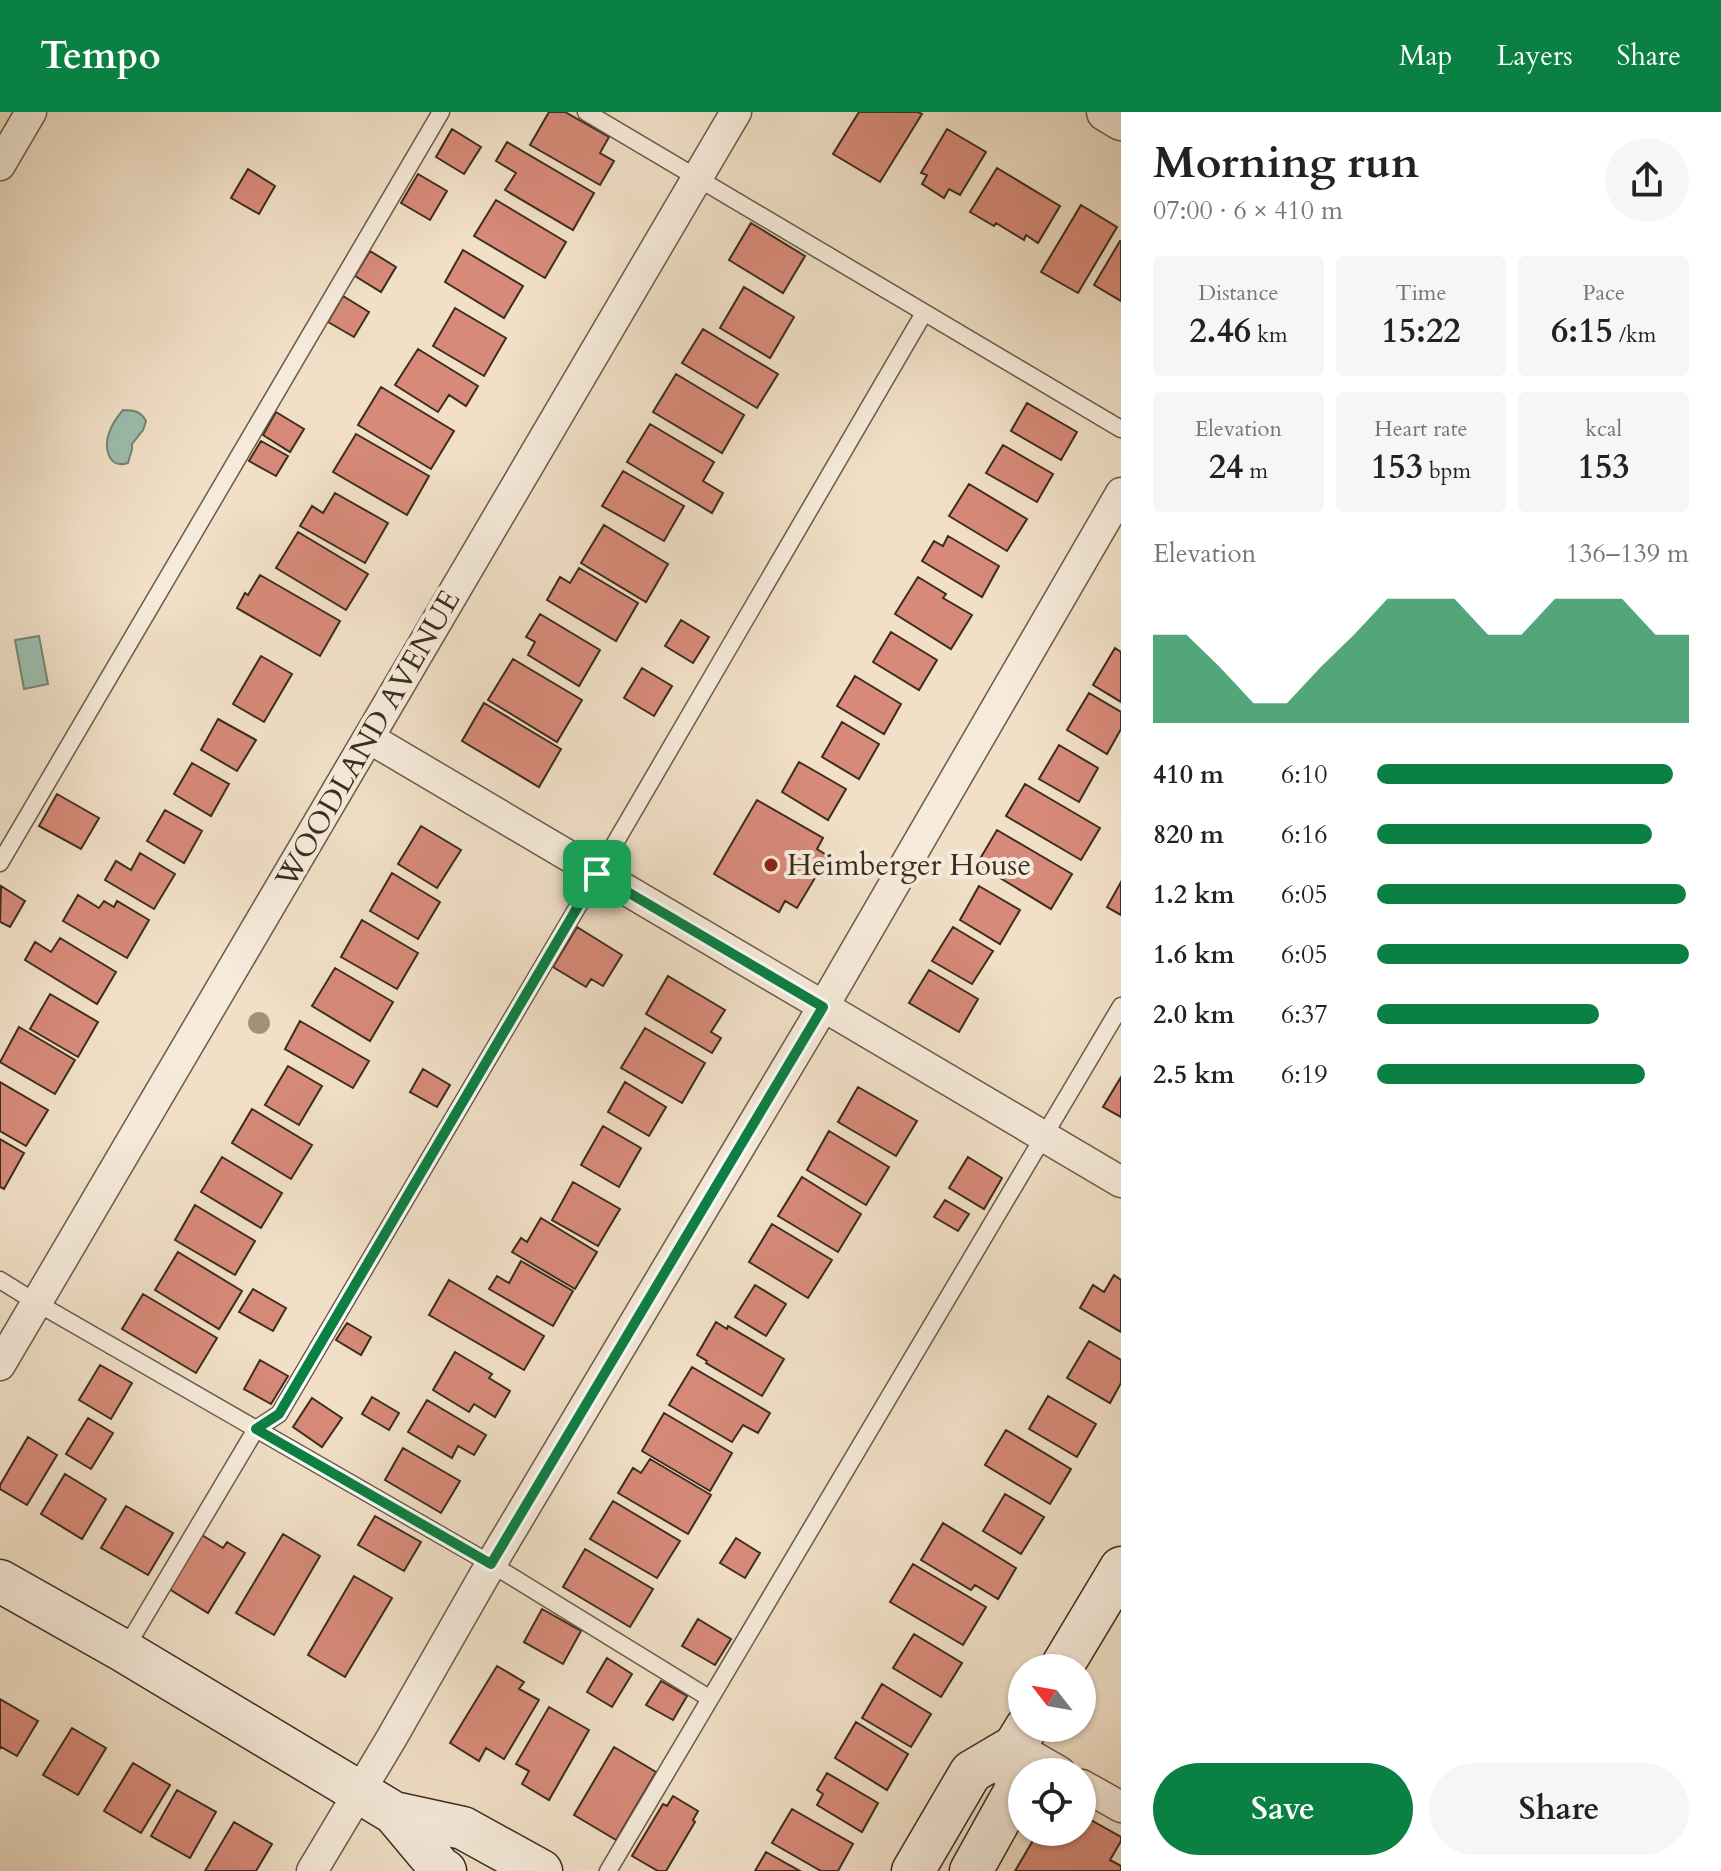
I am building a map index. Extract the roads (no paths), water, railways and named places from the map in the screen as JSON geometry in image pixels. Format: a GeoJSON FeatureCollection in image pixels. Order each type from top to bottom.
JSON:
{"type":"FeatureCollection","features":[{"type":"Feature","properties":{"kind":"main road"},"geometry":{"type":"LineString","coordinates":[[1069,1654],[1121,1568]]}},
{"type":"Feature","properties":{"kind":"main road"},"geometry":{"type":"LineString","coordinates":[[0,1581],[377,1802],[463,1828],[541,1871]]}},
{"type":"Feature","properties":{"kind":"main road"},"geometry":{"type":"LineString","coordinates":[[913,1871],[971,1772],[1013,1742]]}},
{"type":"Feature","properties":{"kind":"main road"},"geometry":{"type":"LineString","coordinates":[[971,1871],[1016,1790],[1020,1742]]}},
{"type":"Feature","properties":{"kind":"main road"},"geometry":{"type":"LineString","coordinates":[[377,1802],[445,1871]]}},
{"type":"Feature","properties":{"kind":"street"},"geometry":{"type":"LineString","coordinates":[[0,165],[31,112]]}},
{"type":"Feature","properties":{"kind":"street","name":"WOODLAND AVENUE"},"geometry":{"type":"LineString","coordinates":[[0,1365],[736,112]]}},
{"type":"Feature","properties":{"kind":"street"},"geometry":{"type":"LineString","coordinates":[[1106,112],[1121,121]]}},
{"type":"Feature","properties":{"kind":"street"},"geometry":{"type":"LineString","coordinates":[[312,1871],[377,1802],[491,1564],[823,1007],[1121,493]]}},
{"type":"Feature","properties":{"kind":"street"},"geometry":{"type":"LineString","coordinates":[[369,738],[1121,1182]]}},
{"type":"Feature","properties":{"kind":"street"},"geometry":{"type":"LineString","coordinates":[[1026,1742],[1044,1758]]}},
{"type":"Feature","properties":{"kind":"street"},"geometry":{"type":"LineString","coordinates":[[1096,1793],[1121,1807]]}},
{"type":"Feature","properties":{"kind":"lane"},"geometry":{"type":"LineString","coordinates":[[0,863],[441,112]]}},
{"type":"Feature","properties":{"kind":"lane"},"geometry":{"type":"LineString","coordinates":[[586,112],[1121,429]]}},
{"type":"Feature","properties":{"kind":"lane"},"geometry":{"type":"LineString","coordinates":[[124,1651],[256,1429],[279,1414],[924,313]]}},
{"type":"Feature","properties":{"kind":"lane"},"geometry":{"type":"LineString","coordinates":[[608,1871],[1121,1006]]}},
{"type":"Feature","properties":{"kind":"lane"},"geometry":{"type":"LineString","coordinates":[[0,1280],[491,1564],[709,1698]]}},
{"type":"Feature","properties":{"kind":"place","name":"Heimberger House"},"geometry":{"type":"Point","coordinates":[771,865]}}]}
